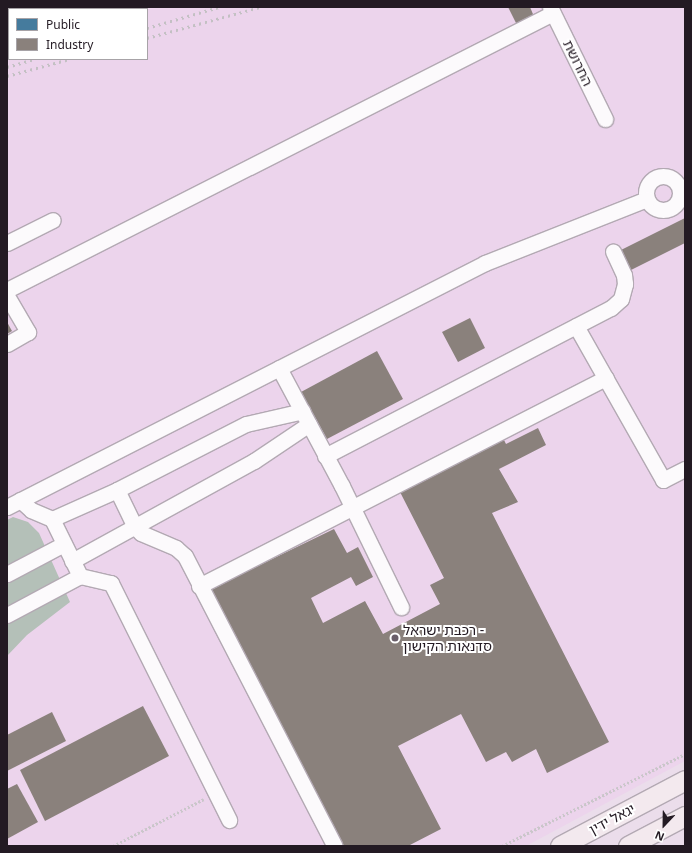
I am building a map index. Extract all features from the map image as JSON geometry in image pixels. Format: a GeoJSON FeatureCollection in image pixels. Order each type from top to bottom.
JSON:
{"type":"FeatureCollection","features":[{"type":"Feature","properties":{"kind":"main road","name":"יגאל ידין"},"geometry":{"type":"LineString","coordinates":[[560,846],[685,780]]}},
{"type":"Feature","properties":{"kind":"main road"},"geometry":{"type":"LineString","coordinates":[[628,846],[685,816]]}},
{"type":"Feature","properties":{"kind":"street","name":"החרושת"},"geometry":{"type":"LineString","coordinates":[[552,10],[605,118]]}},
{"type":"Feature","properties":{"kind":"street"},"geometry":{"type":"LineString","coordinates":[[7,290],[552,10]]}},
{"type":"Feature","properties":{"kind":"street"},"geometry":{"type":"LineString","coordinates":[[656,177],[670,177],[682,185],[679,199],[670,209],[656,209],[647,199],[647,186],[656,177]]}},
{"type":"Feature","properties":{"kind":"street"},"geometry":{"type":"LineString","coordinates":[[7,507],[485,263],[647,199]]}},
{"type":"Feature","properties":{"kind":"street"},"geometry":{"type":"LineString","coordinates":[[7,244],[53,220]]}},
{"type":"Feature","properties":{"kind":"street"},"geometry":{"type":"LineString","coordinates":[[325,456],[611,308],[621,299],[624,275],[613,251]]}},
{"type":"Feature","properties":{"kind":"street"},"geometry":{"type":"LineString","coordinates":[[7,296],[28,332],[7,344]]}},
{"type":"Feature","properties":{"kind":"street"},"geometry":{"type":"LineString","coordinates":[[576,326],[663,480],[685,469]]}},
{"type":"Feature","properties":{"kind":"street"},"geometry":{"type":"LineString","coordinates":[[279,368],[353,509],[401,607]]}},
{"type":"Feature","properties":{"kind":"street"},"geometry":{"type":"LineString","coordinates":[[199,586],[353,509],[606,378]]}},
{"type":"Feature","properties":{"kind":"street"},"geometry":{"type":"LineString","coordinates":[[52,519],[117,490],[246,424],[306,417]]}},
{"type":"Feature","properties":{"kind":"street"},"geometry":{"type":"LineString","coordinates":[[72,560],[136,527],[254,461],[306,417]]}},
{"type":"Feature","properties":{"kind":"street"},"geometry":{"type":"LineString","coordinates":[[117,490],[136,527],[142,533],[176,548],[185,556],[199,586],[335,846]]}},
{"type":"Feature","properties":{"kind":"street"},"geometry":{"type":"LineString","coordinates":[[20,500],[31,510],[52,519],[80,576]]}},
{"type":"Feature","properties":{"kind":"street"},"geometry":{"type":"LineString","coordinates":[[7,574],[64,544]]}},
{"type":"Feature","properties":{"kind":"street"},"geometry":{"type":"LineString","coordinates":[[7,615],[80,576],[111,583],[229,820]]}},
{"type":"Feature","properties":{"kind":"path"},"geometry":{"type":"LineString","coordinates":[[502,846],[685,754]]}},
{"type":"Feature","properties":{"kind":"path"},"geometry":{"type":"LineString","coordinates":[[112,846],[215,794]]}},
{"type":"Feature","properties":{"kind":"shaded area"},"geometry":{"type":"Polygon","coordinates":[[[7,7],[685,7],[685,761],[526,846],[7,846],[7,7]]]}},
{"type":"Feature","properties":{"kind":"shaded area"},"geometry":{"type":"Polygon","coordinates":[[[13,517],[28,522],[39,533],[70,602],[27,635],[7,656],[7,520],[13,517]]]}},
{"type":"Feature","properties":{"kind":"building: Public"},"geometry":{"type":"Polygon","coordinates":[[[127,7],[128,8],[58,8],[127,7]]]}},
{"type":"Feature","properties":{"kind":"building: Industry"},"geometry":{"type":"Polygon","coordinates":[[[508,7],[530,7],[535,19],[518,27],[508,7]]]}},
{"type":"Feature","properties":{"kind":"building: Industry"},"geometry":{"type":"Polygon","coordinates":[[[685,218],[685,243],[629,271],[619,251],[685,218]]]}},
{"type":"Feature","properties":{"kind":"building: Industry"},"geometry":{"type":"Polygon","coordinates":[[[470,318],[485,348],[458,362],[442,332],[470,318]]]}},
{"type":"Feature","properties":{"kind":"building: Industry"},"geometry":{"type":"Polygon","coordinates":[[[7,322],[12,331],[7,334],[7,322]]]}},
{"type":"Feature","properties":{"kind":"building: Industry"},"geometry":{"type":"Polygon","coordinates":[[[377,351],[403,399],[327,439],[301,392],[377,351]]]}},
{"type":"Feature","properties":{"kind":"building: Industry","name":"רכבת ישראל - סדנאות הקישון"},"geometry":{"type":"Polygon","coordinates":[[[538,428],[546,445],[499,469],[518,502],[492,513],[609,742],[547,773],[536,749],[512,762],[506,752],[486,762],[461,714],[398,746],[441,829],[408,846],[342,846],[208,590],[334,529],[347,553],[358,547],[373,577],[356,586],[351,577],[311,598],[323,623],[365,601],[383,634],[440,604],[430,585],[444,578],[400,492],[503,438],[506,444],[538,428]]]}},
{"type":"Feature","properties":{"kind":"building: Industry"},"geometry":{"type":"Polygon","coordinates":[[[143,706],[169,756],[45,821],[20,770],[143,706]]]}},
{"type":"Feature","properties":{"kind":"building: Industry"},"geometry":{"type":"Polygon","coordinates":[[[52,712],[66,741],[7,771],[7,735],[52,712]]]}},
{"type":"Feature","properties":{"kind":"building: Industry"},"geometry":{"type":"Polygon","coordinates":[[[17,784],[38,822],[7,839],[7,789],[17,784]]]}},
{"type":"Feature","properties":{"kind":"railway"},"geometry":{"type":"LineString","coordinates":[[148,28],[219,7]]}},
{"type":"Feature","properties":{"kind":"railway"},"geometry":{"type":"LineString","coordinates":[[148,38],[260,7]]}},
{"type":"Feature","properties":{"kind":"railway"},"geometry":{"type":"LineString","coordinates":[[7,67],[32,60]]}},
{"type":"Feature","properties":{"kind":"railway"},"geometry":{"type":"LineString","coordinates":[[7,76],[66,60]]}},
{"type":"Feature","properties":{"kind":"place","name":"רכבת ישראל - סדנאות הקישון"},"geometry":{"type":"Point","coordinates":[395,638]}}]}
